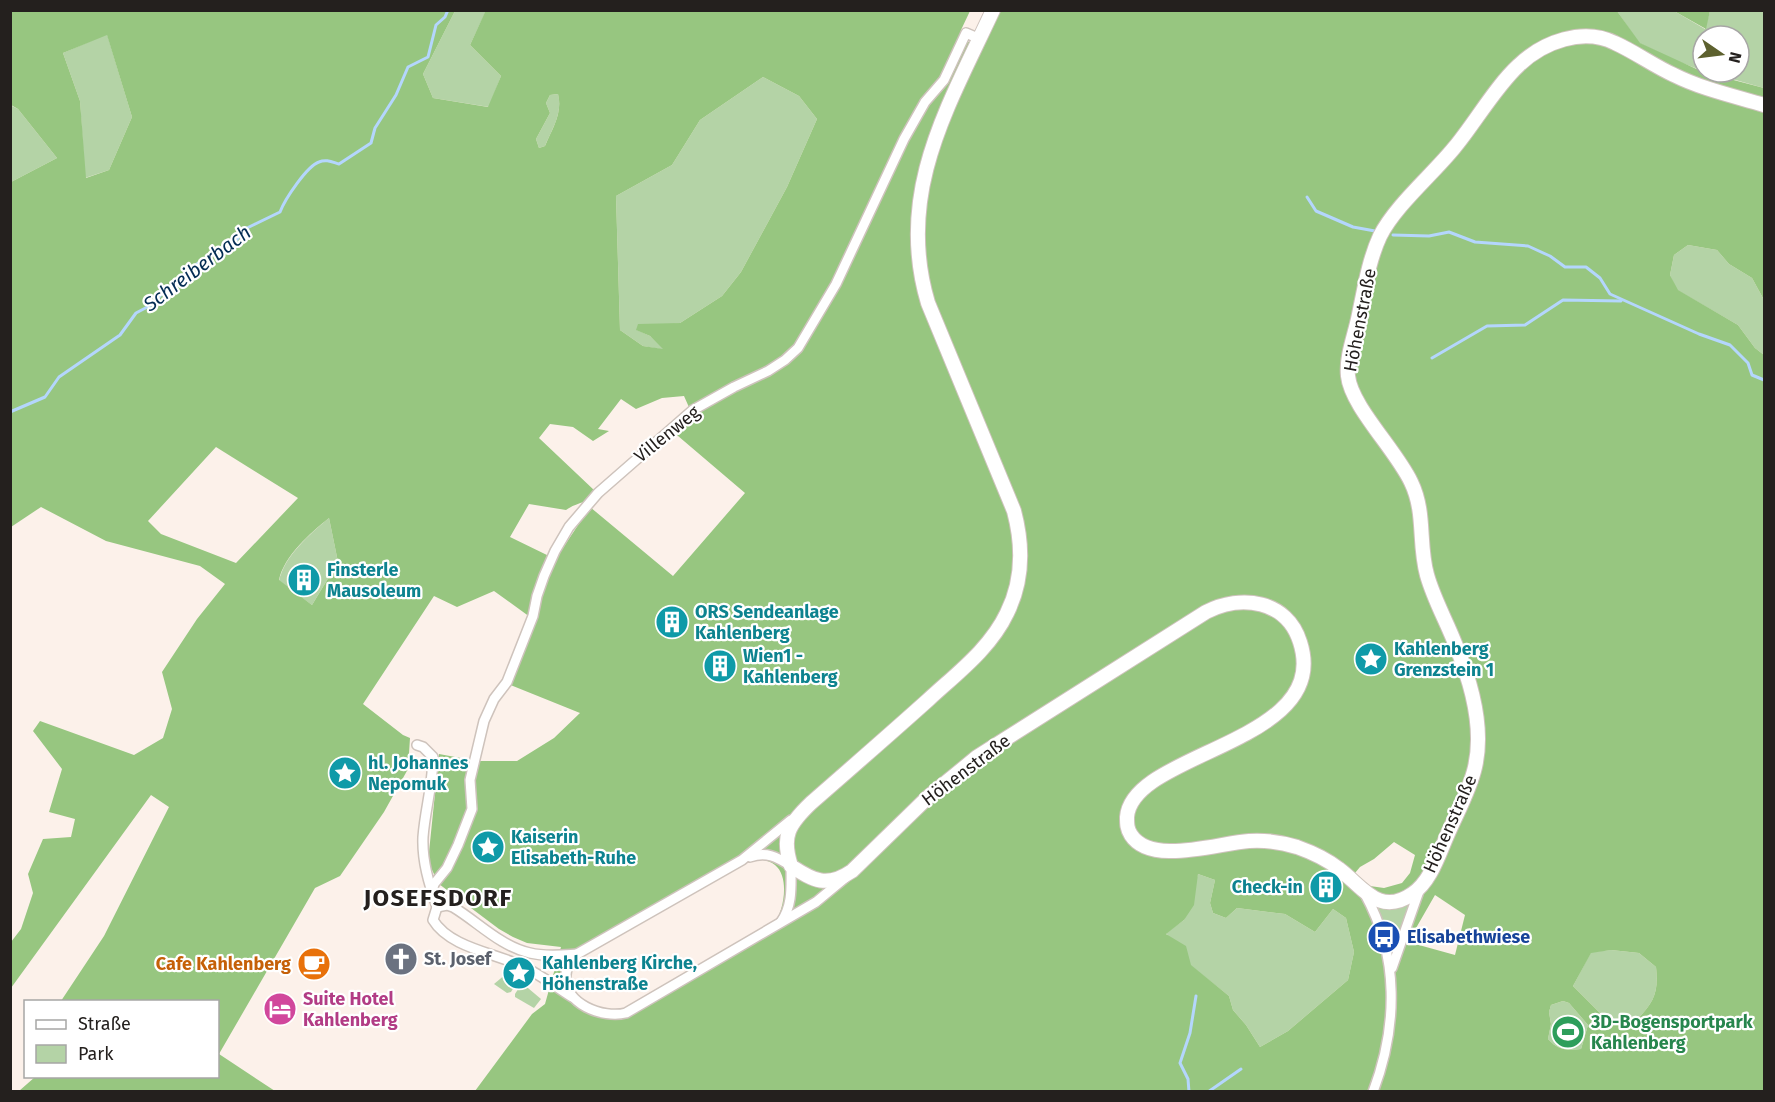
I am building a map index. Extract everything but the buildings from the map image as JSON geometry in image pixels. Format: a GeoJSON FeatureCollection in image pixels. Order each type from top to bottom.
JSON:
{"type":"FeatureCollection","features":[{"type":"Feature","properties":{"kind":"street","name":"Höhenstraße"},"geometry":{"type":"LineString","coordinates":[[742,860],[811,803],[979,653],[1003,622],[1017,585],[1020,572],[1020,539],[1014,511],[928,303],[922,283],[917,248],[919,201],[929,155],[991,14]]}},
{"type":"Feature","properties":{"kind":"street","name":"Villenweg"},"geometry":{"type":"LineString","coordinates":[[432,892],[434,884],[447,868],[472,809],[470,780],[484,721],[494,699],[507,682],[533,616],[544,576],[569,527],[598,493],[697,407],[768,371],[798,348],[836,284],[904,139],[925,102],[944,80],[966,33],[980,39]]}},
{"type":"Feature","properties":{"kind":"street","name":"Höhenstraße"},"geometry":{"type":"LineString","coordinates":[[1373,1092],[1388,1038],[1391,971],[1415,892],[1428,875],[1468,790],[1477,759],[1477,726],[1470,690],[1458,651],[1426,570],[1421,511],[1415,490],[1402,464],[1357,401],[1350,387],[1348,365],[1372,256],[1386,226],[1471,129],[1515,68],[1536,52],[1557,42],[1584,36],[1607,39],[1683,79],[1764,105]]}},
{"type":"Feature","properties":{"kind":"street","name":"Höhenstraße"},"geometry":{"type":"LineString","coordinates":[[437,907],[433,920],[443,931],[465,946],[528,968],[585,1006],[600,1013],[618,1015],[626,1013],[816,902],[852,871],[927,798],[977,757],[1206,612],[1225,604],[1244,601],[1264,604],[1274,609],[1293,626],[1304,657],[1303,677],[1299,688],[1286,706],[1259,725],[1155,780],[1139,791],[1130,803],[1127,826],[1141,845],[1161,851],[1245,841],[1284,844],[1306,850],[1333,865],[1364,894],[1380,925],[1391,971]]}},
{"type":"Feature","properties":{"kind":"street"},"geometry":{"type":"LineString","coordinates":[[417,745],[423,747],[433,757],[432,786],[423,837],[426,869],[437,907],[447,905],[453,907],[499,939],[521,951],[551,956],[577,954]]}},
{"type":"Feature","properties":{"kind":"street","name":"Höhenstraße"},"geometry":{"type":"LineString","coordinates":[[780,924],[787,914],[791,899],[791,866],[786,848],[787,835],[794,821],[811,803]]}},
{"type":"Feature","properties":{"kind":"street","name":"Höhenstraße"},"geometry":{"type":"LineString","coordinates":[[577,954],[754,855],[766,854],[777,858],[803,875],[822,881],[836,880],[852,871]]}},
{"type":"Feature","properties":{"kind":"street","name":"Höhenstraße"},"geometry":{"type":"LineString","coordinates":[[1364,894],[1387,902],[1398,901],[1415,892]]}},
{"type":"Feature","properties":{"kind":"street"},"geometry":{"type":"LineString","coordinates":[[577,954],[567,968],[566,981],[572,995],[585,1006]]}},
{"type":"Feature","properties":{"kind":"green space"},"geometry":{"type":"Polygon","coordinates":[[[486,10],[970,11],[960,35],[971,44],[987,11],[1617,11],[1640,43],[1691,66],[1691,84],[1749,84],[1764,88],[1764,300],[1752,278],[1729,264],[1717,250],[1688,245],[1674,255],[1670,275],[1678,290],[1738,325],[1755,348],[1764,355],[1764,1091],[475,1091],[532,1014],[545,1004],[561,947],[527,943],[513,937],[439,884],[428,862],[439,754],[477,761],[517,761],[554,738],[580,713],[508,684],[551,566],[590,507],[673,576],[745,493],[671,430],[692,414],[684,396],[662,398],[636,409],[621,399],[598,429],[609,431],[593,441],[573,427],[550,424],[539,438],[595,491],[585,501],[566,510],[529,504],[510,537],[549,556],[530,617],[494,591],[457,607],[434,596],[363,704],[410,738],[408,769],[384,812],[340,876],[315,888],[219,1054],[219,1000],[62,1000],[104,936],[169,807],[151,795],[11,988],[11,942],[21,929],[33,893],[28,874],[43,839],[71,837],[75,819],[49,812],[62,769],[33,731],[40,721],[134,755],[163,738],[172,709],[162,672],[197,619],[225,584],[200,566],[106,541],[41,507],[11,527],[11,182],[57,158],[18,109],[11,105],[11,11],[455,11],[423,74],[433,98],[488,107],[501,76],[470,45],[486,10]],[[107,35],[63,53],[80,101],[86,178],[109,170],[132,117],[107,35]],[[763,77],[700,120],[672,165],[616,196],[620,330],[643,346],[663,349],[650,336],[636,330],[638,324],[680,323],[722,296],[741,272],[787,187],[817,119],[799,96],[763,77]],[[558,94],[550,95],[546,103],[550,113],[536,139],[539,148],[545,146],[559,108],[558,94]],[[216,447],[148,521],[161,534],[236,563],[298,498],[216,447]],[[329,518],[292,554],[279,580],[312,605],[338,562],[329,518]],[[1394,842],[1355,873],[1370,886],[1384,888],[1402,883],[1410,873],[1415,855],[1394,842]],[[764,860],[745,862],[586,953],[573,969],[571,984],[574,990],[587,1002],[619,1012],[630,1008],[774,924],[783,903],[784,894],[783,877],[780,870],[764,860]],[[1198,874],[1194,905],[1184,920],[1166,934],[1186,946],[1191,965],[1229,996],[1233,1010],[1260,1047],[1288,1031],[1348,980],[1354,952],[1346,918],[1333,909],[1315,932],[1285,914],[1237,908],[1226,918],[1213,913],[1210,903],[1215,880],[1198,874]],[[1435,895],[1408,942],[1455,955],[1465,915],[1435,895]],[[1410,904],[1395,909],[1378,908],[1394,951],[1410,904]],[[1611,950],[1591,953],[1573,986],[1608,1021],[1634,1023],[1653,998],[1656,967],[1639,953],[1611,950]],[[1563,1001],[1551,1005],[1548,1039],[1563,1049],[1581,1049],[1588,1025],[1569,1003],[1563,1001]]]}},
{"type":"Feature","properties":{"kind":"green space"},"geometry":{"type":"Polygon","coordinates":[[[455,11],[486,11],[470,45],[501,76],[489,107],[433,98],[423,74],[455,11]]]}},
{"type":"Feature","properties":{"kind":"green space"},"geometry":{"type":"Polygon","coordinates":[[[1617,11],[1674,11],[1696,24],[1691,24],[1691,66],[1639,43],[1617,11]]]}},
{"type":"Feature","properties":{"kind":"green space"},"geometry":{"type":"Polygon","coordinates":[[[1674,11],[1710,11],[1707,24],[1697,24],[1674,11]]]}},
{"type":"Feature","properties":{"kind":"green space"},"geometry":{"type":"Polygon","coordinates":[[[1710,11],[1764,11],[1764,88],[1750,84],[1751,24],[1706,24],[1710,11]]]}},
{"type":"Feature","properties":{"kind":"green space"},"geometry":{"type":"Polygon","coordinates":[[[107,34],[132,117],[109,170],[85,178],[80,101],[63,53],[107,34]]]}},
{"type":"Feature","properties":{"kind":"green space"},"geometry":{"type":"Polygon","coordinates":[[[763,77],[799,96],[817,119],[787,187],[741,272],[722,296],[680,323],[637,330],[650,336],[665,350],[643,346],[620,330],[616,196],[672,165],[700,120],[763,77]]]}},
{"type":"Feature","properties":{"kind":"green space"},"geometry":{"type":"Polygon","coordinates":[[[558,94],[559,108],[556,121],[545,146],[539,148],[536,139],[550,113],[546,103],[550,95],[558,94]]]}},
{"type":"Feature","properties":{"kind":"green space"},"geometry":{"type":"Polygon","coordinates":[[[10,105],[18,109],[57,158],[11,182],[10,105]]]}},
{"type":"Feature","properties":{"kind":"green space"},"geometry":{"type":"Polygon","coordinates":[[[1688,245],[1717,250],[1729,264],[1752,278],[1764,300],[1764,355],[1755,348],[1738,325],[1677,290],[1670,275],[1674,255],[1688,245]]]}},
{"type":"Feature","properties":{"kind":"green space"},"geometry":{"type":"Polygon","coordinates":[[[329,518],[338,562],[312,605],[279,581],[292,554],[329,518]]]}},
{"type":"Feature","properties":{"kind":"green space","name":"Elisabethwiese"},"geometry":{"type":"Polygon","coordinates":[[[1198,874],[1215,880],[1210,903],[1213,913],[1226,918],[1237,908],[1285,914],[1315,932],[1333,909],[1346,918],[1354,952],[1348,980],[1288,1031],[1260,1047],[1233,1010],[1229,996],[1190,965],[1166,933],[1184,920],[1198,874]]]}},
{"type":"Feature","properties":{"kind":"green space"},"geometry":{"type":"Polygon","coordinates":[[[1410,904],[1393,951],[1378,907],[1410,904]]]}},
{"type":"Feature","properties":{"kind":"green space"},"geometry":{"type":"Polygon","coordinates":[[[1611,950],[1639,953],[1656,967],[1653,998],[1634,1023],[1608,1021],[1573,986],[1591,952],[1611,950]]]}},
{"type":"Feature","properties":{"kind":"green space"},"geometry":{"type":"Polygon","coordinates":[[[506,974],[518,980],[511,992],[507,993],[494,984],[506,974]]]}},
{"type":"Feature","properties":{"kind":"green space"},"geometry":{"type":"Polygon","coordinates":[[[522,983],[541,999],[534,1008],[515,997],[522,983]]]}},
{"type":"Feature","properties":{"kind":"green space","name":"3D-Bogensportpark Kahlenberg"},"geometry":{"type":"Polygon","coordinates":[[[1563,1001],[1569,1003],[1588,1025],[1581,1049],[1563,1049],[1548,1039],[1551,1005],[1563,1001]]]}},
{"type":"Feature","properties":{"kind":"green space"},"geometry":{"type":"Polygon","coordinates":[[[219,1054],[275,1091],[19,1091],[34,1078],[219,1078],[219,1054]]]}},
{"type":"Feature","properties":{"kind":"waterway","name":"Schreiberbach"},"geometry":{"type":"LineString","coordinates":[[10,412],[45,397],[59,377],[120,335],[136,313],[153,304],[188,270],[224,246],[234,243],[245,229],[280,212],[297,184],[314,165],[324,161],[339,164],[371,143],[375,128],[396,95],[408,67],[428,57],[436,25],[445,17],[448,10]]}},
{"type":"Feature","properties":{"kind":"waterway"},"geometry":{"type":"LineString","coordinates":[[1307,197],[1316,211],[1353,227],[1375,231]]}},
{"type":"Feature","properties":{"kind":"waterway"},"geometry":{"type":"LineString","coordinates":[[1393,235],[1429,236],[1449,232],[1475,242],[1528,246],[1550,256],[1565,267],[1586,267],[1600,278],[1610,294],[1699,334],[1730,345],[1748,363],[1752,375],[1764,380]]}},
{"type":"Feature","properties":{"kind":"waterway"},"geometry":{"type":"LineString","coordinates":[[1432,358],[1487,326],[1525,325],[1563,300],[1621,301]]}},
{"type":"Feature","properties":{"kind":"waterway"},"geometry":{"type":"LineString","coordinates":[[1189,1092],[1188,1079],[1180,1063],[1190,1033],[1196,996]]}},
{"type":"Feature","properties":{"kind":"waterway"},"geometry":{"type":"LineString","coordinates":[[1208,1092],[1241,1069]]}},
{"type":"Feature","properties":{"kind":"place","name":"Finsterle Mausoleum"},"geometry":{"type":"Point","coordinates":[304,580]}},
{"type":"Feature","properties":{"kind":"place","name":"ORS Sendeanlage Kahlenberg"},"geometry":{"type":"Point","coordinates":[672,622]}},
{"type":"Feature","properties":{"kind":"place","name":"Kahlenberg Grenzstein 1"},"geometry":{"type":"Point","coordinates":[1371,659]}},
{"type":"Feature","properties":{"kind":"place","name":"Wien1 - Kahlenberg"},"geometry":{"type":"Point","coordinates":[720,666]}},
{"type":"Feature","properties":{"kind":"place","name":"hl. Johannes Nepomuk"},"geometry":{"type":"Point","coordinates":[345,773]}},
{"type":"Feature","properties":{"kind":"place","name":"Kaiserin Elisabeth-Ruhe"},"geometry":{"type":"Point","coordinates":[488,847]}},
{"type":"Feature","properties":{"kind":"place","name":"Check-in"},"geometry":{"type":"Point","coordinates":[1326,887]}},
{"type":"Feature","properties":{"kind":"place","name":"Elisabethwiese"},"geometry":{"type":"Point","coordinates":[1384,937]}},
{"type":"Feature","properties":{"kind":"place","name":"St. Josef"},"geometry":{"type":"Point","coordinates":[401,959]}},
{"type":"Feature","properties":{"kind":"place","name":"Cafe Kahlenberg"},"geometry":{"type":"Point","coordinates":[314,964]}},
{"type":"Feature","properties":{"kind":"place","name":"Kahlenberg Kirche, Höhenstraße"},"geometry":{"type":"Point","coordinates":[519,973]}},
{"type":"Feature","properties":{"kind":"place","name":"Suite Hotel Kahlenberg"},"geometry":{"type":"Point","coordinates":[280,1009]}},
{"type":"Feature","properties":{"kind":"place","name":"3D-Bogensportpark Kahlenberg"},"geometry":{"type":"Point","coordinates":[1568,1032]}},
{"type":"Feature","properties":{"kind":"district","name":"JOSEFSDORF"},"geometry":{"type":"Point","coordinates":[438,898]}}]}
